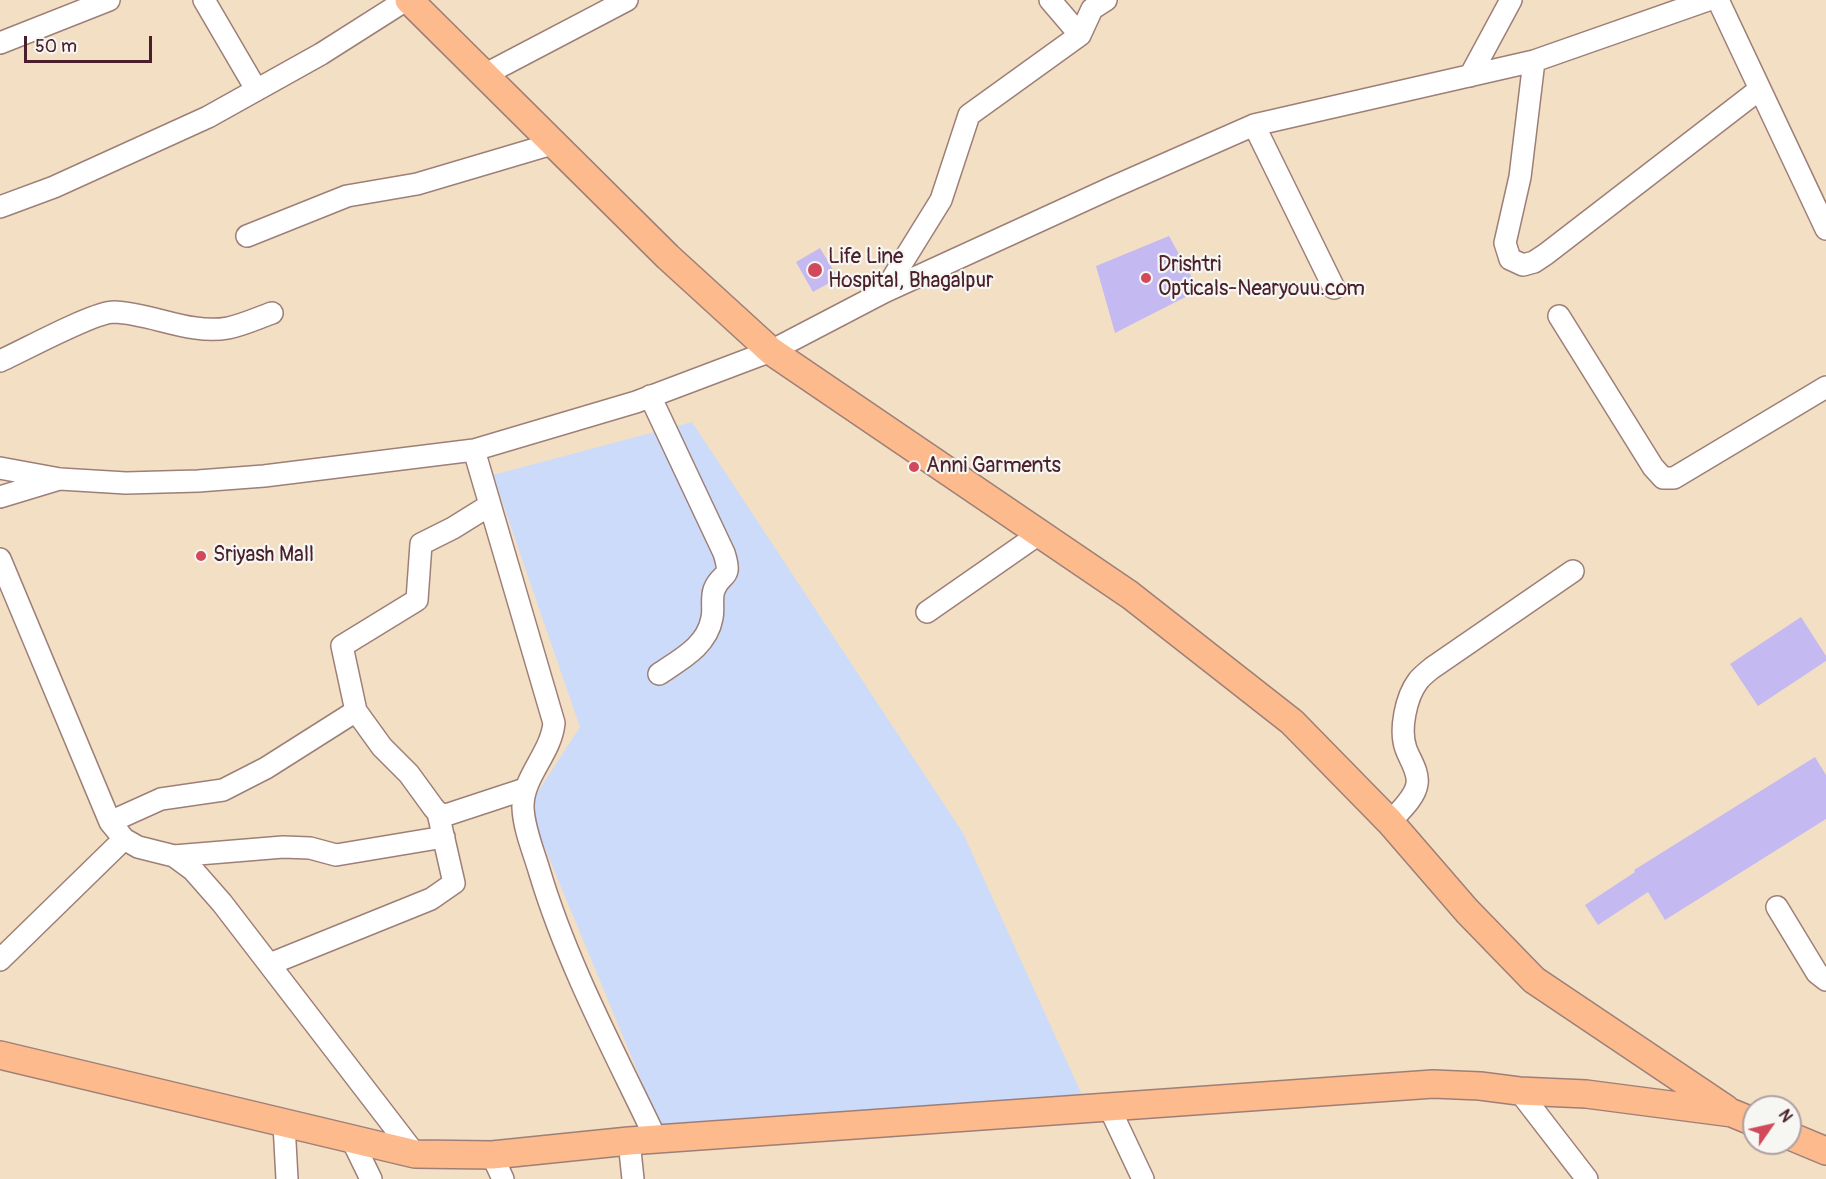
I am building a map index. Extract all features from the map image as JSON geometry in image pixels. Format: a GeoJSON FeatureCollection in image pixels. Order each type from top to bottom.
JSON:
{"type":"FeatureCollection","features":[{"type":"Feature","properties":{"kind":"main road"},"geometry":{"type":"LineString","coordinates":[[407,0],[486,74],[552,144],[668,257],[771,351],[1130,595],[1292,722],[1390,822],[1467,911],[1534,980],[1742,1116]]}},
{"type":"Feature","properties":{"kind":"main road"},"geometry":{"type":"LineString","coordinates":[[0,1055],[352,1140],[415,1154],[498,1167],[629,1141],[1433,1084],[1586,1094],[1742,1117]]}},
{"type":"Feature","properties":{"kind":"main road"},"geometry":{"type":"LineString","coordinates":[[1802,1141],[1826,1151]]}},
{"type":"Feature","properties":{"kind":"street"},"geometry":{"type":"LineString","coordinates":[[0,43],[109,0]]}},
{"type":"Feature","properties":{"kind":"street"},"geometry":{"type":"LineString","coordinates":[[0,207],[54,187],[208,117],[321,54],[407,0]]}},
{"type":"Feature","properties":{"kind":"street"},"geometry":{"type":"LineString","coordinates":[[486,74],[627,0]]}},
{"type":"Feature","properties":{"kind":"street"},"geometry":{"type":"LineString","coordinates":[[1050,0],[1080,35]]}},
{"type":"Feature","properties":{"kind":"street"},"geometry":{"type":"LineString","coordinates":[[884,292],[941,200],[969,115],[1080,35],[1092,9],[1106,0]]}},
{"type":"Feature","properties":{"kind":"street"},"geometry":{"type":"LineString","coordinates":[[1470,76],[1511,0]]}},
{"type":"Feature","properties":{"kind":"street"},"geometry":{"type":"LineString","coordinates":[[0,468],[60,478],[126,483],[198,481],[264,476],[474,450],[650,396],[771,351],[884,292],[1254,125],[1534,61],[1708,0]]}},
{"type":"Feature","properties":{"kind":"street"},"geometry":{"type":"LineString","coordinates":[[1718,0],[1826,229]]}},
{"type":"Feature","properties":{"kind":"street"},"geometry":{"type":"LineString","coordinates":[[205,1],[256,89]]}},
{"type":"Feature","properties":{"kind":"street"},"geometry":{"type":"LineString","coordinates":[[1534,61],[1520,177],[1505,243],[1510,259],[1523,265],[1534,262],[1546,254],[1760,89]]}},
{"type":"Feature","properties":{"kind":"street"},"geometry":{"type":"LineString","coordinates":[[1254,125],[1334,288]]}},
{"type":"Feature","properties":{"kind":"street"},"geometry":{"type":"LineString","coordinates":[[247,236],[347,196],[417,184],[552,144]]}},
{"type":"Feature","properties":{"kind":"street"},"geometry":{"type":"LineString","coordinates":[[0,361],[86,321],[113,312],[210,329],[229,328],[272,313]]}},
{"type":"Feature","properties":{"kind":"street"},"geometry":{"type":"LineString","coordinates":[[1559,316],[1653,467],[1663,478],[1674,478],[1826,387]]}},
{"type":"Feature","properties":{"kind":"street"},"geometry":{"type":"LineString","coordinates":[[650,396],[728,566],[724,577],[715,588],[712,600],[713,616],[703,641],[659,674]]}},
{"type":"Feature","properties":{"kind":"street"},"geometry":{"type":"LineString","coordinates":[[474,450],[554,723],[553,736],[525,789],[523,808],[527,828],[545,891],[563,941],[589,1001],[656,1139]]}},
{"type":"Feature","properties":{"kind":"street"},"geometry":{"type":"LineString","coordinates":[[0,497],[60,478]]}},
{"type":"Feature","properties":{"kind":"street"},"geometry":{"type":"LineString","coordinates":[[270,964],[431,899],[453,884],[438,813],[409,774],[382,747],[356,711],[342,646],[417,600],[421,544],[453,528],[490,505]]}},
{"type":"Feature","properties":{"kind":"street"},"geometry":{"type":"LineString","coordinates":[[927,612],[1040,534]]}},
{"type":"Feature","properties":{"kind":"street"},"geometry":{"type":"LineString","coordinates":[[0,559],[110,822],[124,840],[138,847],[174,856],[283,847],[310,848],[336,855],[444,837]]}},
{"type":"Feature","properties":{"kind":"street"},"geometry":{"type":"LineString","coordinates":[[1390,822],[1408,801],[1417,786],[1417,778],[1405,748],[1403,733],[1412,694],[1418,681],[1432,668],[1573,571]]}},
{"type":"Feature","properties":{"kind":"street"},"geometry":{"type":"LineString","coordinates":[[110,822],[161,799],[223,790],[266,768],[356,711]]}},
{"type":"Feature","properties":{"kind":"street"},"geometry":{"type":"LineString","coordinates":[[438,813],[446,816],[525,789]]}},
{"type":"Feature","properties":{"kind":"street"},"geometry":{"type":"LineString","coordinates":[[0,960],[124,840]]}},
{"type":"Feature","properties":{"kind":"street"},"geometry":{"type":"LineString","coordinates":[[174,856],[194,870],[222,903],[415,1154]]}},
{"type":"Feature","properties":{"kind":"street"},"geometry":{"type":"LineString","coordinates":[[1777,907],[1817,973],[1826,980]]}},
{"type":"Feature","properties":{"kind":"street"},"geometry":{"type":"LineString","coordinates":[[1519,1091],[1587,1179]]}},
{"type":"Feature","properties":{"kind":"street"},"geometry":{"type":"LineString","coordinates":[[1109,1107],[1143,1179]]}},
{"type":"Feature","properties":{"kind":"street"},"geometry":{"type":"LineString","coordinates":[[284,1124],[287,1179]]}},
{"type":"Feature","properties":{"kind":"street"},"geometry":{"type":"LineString","coordinates":[[352,1140],[371,1179]]}},
{"type":"Feature","properties":{"kind":"street"},"geometry":{"type":"LineString","coordinates":[[629,1141],[633,1179]]}},
{"type":"Feature","properties":{"kind":"shaded area"},"geometry":{"type":"Polygon","coordinates":[[[692,422],[963,833],[1083,1097],[661,1128],[528,807],[580,727],[493,475],[692,422]]]}},
{"type":"Feature","properties":{"kind":"building","name":"Drishtri Opticals-Nearyouu.com"},"geometry":{"type":"Polygon","coordinates":[[[1169,236],[1199,290],[1115,333],[1096,266],[1169,236]]]}},
{"type":"Feature","properties":{"kind":"building"},"geometry":{"type":"Polygon","coordinates":[[[820,248],[838,278],[813,292],[796,262],[820,248]]]}},
{"type":"Feature","properties":{"kind":"building"},"geometry":{"type":"Polygon","coordinates":[[[1801,617],[1826,656],[1826,661],[1758,706],[1730,664],[1801,617]]]}},
{"type":"Feature","properties":{"kind":"building"},"geometry":{"type":"Polygon","coordinates":[[[1815,757],[1826,775],[1826,819],[1665,920],[1648,892],[1598,925],[1585,905],[1635,872],[1634,870],[1815,757]]]}},
{"type":"Feature","properties":{"kind":"place","name":"Life Line Hospital, Bhagalpur"},"geometry":{"type":"Point","coordinates":[815,270]}},
{"type":"Feature","properties":{"kind":"place","name":"Drishtri Opticals-Nearyouu.com"},"geometry":{"type":"Point","coordinates":[1146,278]}},
{"type":"Feature","properties":{"kind":"place","name":"Anni Garments"},"geometry":{"type":"Point","coordinates":[914,467]}},
{"type":"Feature","properties":{"kind":"place","name":"Sriyash Mall"},"geometry":{"type":"Point","coordinates":[201,556]}}]}
